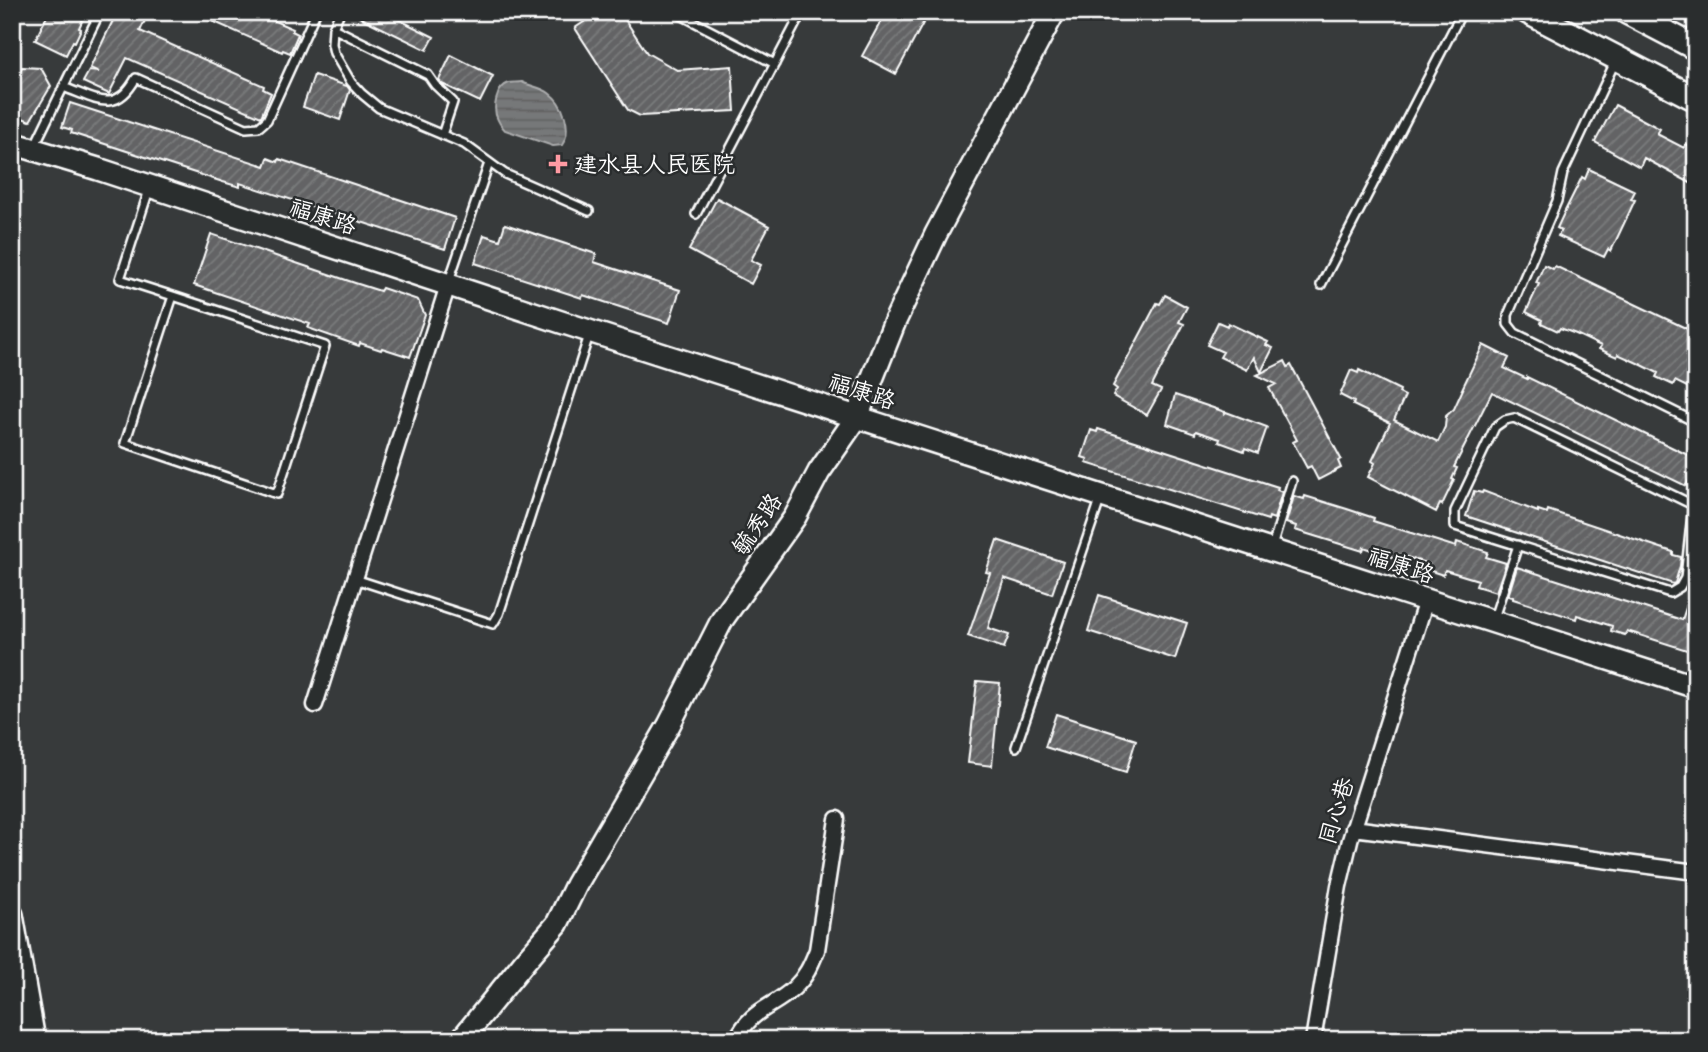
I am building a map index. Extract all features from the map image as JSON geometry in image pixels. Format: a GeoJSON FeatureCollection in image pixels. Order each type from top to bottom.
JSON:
{"type":"FeatureCollection","features":[{"type":"Feature","properties":{"kind":"main road"},"geometry":{"type":"LineString","coordinates":[[1528,12],[1696,99]]}},
{"type":"Feature","properties":{"kind":"main road"},"geometry":{"type":"LineString","coordinates":[[1627,12],[1696,47]]}},
{"type":"Feature","properties":{"kind":"street","name":"毓秀路"},"geometry":{"type":"LineString","coordinates":[[461,1040],[557,924],[576,885],[669,725],[722,620],[795,517],[819,472],[857,417],[895,321],[936,234],[1054,12]]}},
{"type":"Feature","properties":{"kind":"street","name":"福康路"},"geometry":{"type":"LineString","coordinates":[[23,146],[590,332],[1696,687]]}},
{"type":"Feature","properties":{"kind":"street"},"geometry":{"type":"LineString","coordinates":[[315,705],[447,285]]}},
{"type":"Feature","properties":{"kind":"street","name":"同心巷"},"geometry":{"type":"LineString","coordinates":[[1313,1040],[1339,886],[1353,828],[1426,600]]}},
{"type":"Feature","properties":{"kind":"street"},"geometry":{"type":"LineString","coordinates":[[736,1040],[749,1019],[792,990],[810,968],[817,950],[837,819]]}},
{"type":"Feature","properties":{"kind":"street"},"geometry":{"type":"LineString","coordinates":[[1353,828],[1696,872]]}},
{"type":"Feature","properties":{"kind":"street"},"geometry":{"type":"LineString","coordinates":[[13,925],[34,1040]]}},
{"type":"Feature","properties":{"kind":"lane"},"geometry":{"type":"LineString","coordinates":[[23,146],[63,87],[100,12]]}},
{"type":"Feature","properties":{"kind":"lane"},"geometry":{"type":"LineString","coordinates":[[63,87],[110,102],[119,99],[128,91],[136,78],[246,128],[259,127],[267,120],[316,12]]}},
{"type":"Feature","properties":{"kind":"lane"},"geometry":{"type":"LineString","coordinates":[[340,12],[333,28],[334,53],[351,82],[379,108],[464,144],[505,174],[589,211]]}},
{"type":"Feature","properties":{"kind":"lane"},"geometry":{"type":"LineString","coordinates":[[675,12],[775,64]]}},
{"type":"Feature","properties":{"kind":"lane"},"geometry":{"type":"LineString","coordinates":[[696,214],[802,12]]}},
{"type":"Feature","properties":{"kind":"lane"},"geometry":{"type":"LineString","coordinates":[[1321,285],[1462,12]]}},
{"type":"Feature","properties":{"kind":"lane"},"geometry":{"type":"LineString","coordinates":[[333,28],[428,75],[453,102],[442,135]]}},
{"type":"Feature","properties":{"kind":"lane"},"geometry":{"type":"LineString","coordinates":[[1617,58],[1563,173],[1558,201],[1508,315],[1508,324],[1515,333],[1691,419]]}},
{"type":"Feature","properties":{"kind":"lane"},"geometry":{"type":"LineString","coordinates":[[447,285],[489,163]]}},
{"type":"Feature","properties":{"kind":"lane"},"geometry":{"type":"LineString","coordinates":[[150,186],[120,279],[173,296],[325,346],[277,494],[125,443],[173,296]]}},
{"type":"Feature","properties":{"kind":"lane"},"geometry":{"type":"LineString","coordinates":[[355,579],[493,624],[499,614],[590,332]]}},
{"type":"Feature","properties":{"kind":"lane"},"geometry":{"type":"LineString","coordinates":[[1514,418],[1693,505],[1685,578],[1680,587],[1670,593],[1518,545],[1455,526],[1455,511],[1495,427],[1504,420],[1514,418]]}},
{"type":"Feature","properties":{"kind":"lane"},"geometry":{"type":"LineString","coordinates":[[1271,550],[1292,481]]}},
{"type":"Feature","properties":{"kind":"lane"},"geometry":{"type":"LineString","coordinates":[[1016,747],[1101,496]]}},
{"type":"Feature","properties":{"kind":"lane"},"geometry":{"type":"LineString","coordinates":[[1493,622],[1518,545]]}},
{"type":"Feature","properties":{"kind":"shaded area"},"geometry":{"type":"Polygon","coordinates":[[[522,82],[546,91],[558,103],[565,117],[567,132],[562,145],[553,146],[505,130],[500,123],[495,110],[498,94],[509,83],[522,82]]]}},
{"type":"Feature","properties":{"kind":"building"},"geometry":{"type":"Polygon","coordinates":[[[49,12],[86,12],[75,42],[73,41],[66,55],[35,40],[49,12]]]}},
{"type":"Feature","properties":{"kind":"building"},"geometry":{"type":"Polygon","coordinates":[[[117,12],[149,12],[140,31],[264,86],[263,89],[271,93],[261,117],[127,58],[109,94],[83,82],[89,71],[99,72],[90,68],[117,12]]]}},
{"type":"Feature","properties":{"kind":"building"},"geometry":{"type":"Polygon","coordinates":[[[192,12],[249,12],[293,29],[292,31],[298,34],[290,53],[283,50],[282,52],[192,12]]]}},
{"type":"Feature","properties":{"kind":"building"},"geometry":{"type":"Polygon","coordinates":[[[349,12],[384,12],[434,37],[427,50],[349,12]]]}},
{"type":"Feature","properties":{"kind":"building"},"geometry":{"type":"Polygon","coordinates":[[[599,12],[620,12],[647,53],[677,70],[732,66],[735,111],[640,116],[628,110],[575,28],[599,12]]]}},
{"type":"Feature","properties":{"kind":"building"},"geometry":{"type":"Polygon","coordinates":[[[886,12],[929,12],[896,74],[862,56],[886,12]]]}},
{"type":"Feature","properties":{"kind":"building"},"geometry":{"type":"Polygon","coordinates":[[[451,55],[493,76],[480,102],[442,84],[439,80],[451,55]]]}},
{"type":"Feature","properties":{"kind":"building"},"geometry":{"type":"Polygon","coordinates":[[[22,67],[41,68],[51,86],[30,121],[12,114],[12,87],[22,67]]]}},
{"type":"Feature","properties":{"kind":"building"},"geometry":{"type":"Polygon","coordinates":[[[314,75],[347,86],[350,90],[340,120],[303,107],[314,75]]]}},
{"type":"Feature","properties":{"kind":"building"},"geometry":{"type":"Polygon","coordinates":[[[70,103],[265,166],[268,158],[278,162],[279,159],[455,218],[445,249],[240,183],[240,187],[71,133],[72,130],[62,127],[70,103]]]}},
{"type":"Feature","properties":{"kind":"building"},"geometry":{"type":"Polygon","coordinates":[[[1615,105],[1660,129],[1657,134],[1684,148],[1686,144],[1696,149],[1696,186],[1644,158],[1640,167],[1595,142],[1615,105]]]}},
{"type":"Feature","properties":{"kind":"building"},"geometry":{"type":"Polygon","coordinates":[[[1589,169],[1635,191],[1631,199],[1635,200],[1628,215],[1611,251],[1608,249],[1604,257],[1558,236],[1561,230],[1557,228],[1582,177],[1585,179],[1589,169]]]}},
{"type":"Feature","properties":{"kind":"building"},"geometry":{"type":"Polygon","coordinates":[[[717,198],[769,226],[751,260],[761,265],[751,284],[689,250],[717,198]]]}},
{"type":"Feature","properties":{"kind":"building"},"geometry":{"type":"Polygon","coordinates":[[[505,224],[596,254],[594,262],[680,290],[669,323],[475,263],[484,235],[500,240],[505,224]]]}},
{"type":"Feature","properties":{"kind":"building"},"geometry":{"type":"Polygon","coordinates":[[[211,234],[380,291],[382,288],[418,300],[425,315],[410,357],[360,343],[359,346],[308,328],[310,324],[194,285],[211,234]]]}},
{"type":"Feature","properties":{"kind":"building"},"geometry":{"type":"Polygon","coordinates":[[[1544,265],[1553,269],[1555,266],[1696,333],[1696,378],[1691,389],[1675,381],[1673,385],[1656,377],[1658,373],[1642,365],[1599,349],[1601,346],[1576,334],[1560,328],[1558,331],[1526,312],[1539,284],[1536,283],[1544,265]]]}},
{"type":"Feature","properties":{"kind":"building"},"geometry":{"type":"Polygon","coordinates":[[[1165,295],[1187,307],[1179,322],[1184,324],[1152,386],[1161,390],[1147,415],[1113,396],[1117,389],[1113,386],[1157,303],[1160,304],[1165,295]]]}},
{"type":"Feature","properties":{"kind":"building"},"geometry":{"type":"Polygon","coordinates":[[[1218,322],[1227,326],[1228,323],[1268,342],[1266,345],[1273,348],[1261,372],[1254,357],[1247,370],[1220,357],[1223,352],[1207,345],[1218,322]]]}},
{"type":"Feature","properties":{"kind":"building"},"geometry":{"type":"Polygon","coordinates":[[[1483,345],[1509,358],[1504,368],[1696,459],[1696,467],[1686,486],[1492,392],[1454,467],[1457,468],[1452,479],[1454,480],[1436,512],[1368,477],[1375,463],[1372,461],[1390,423],[1353,405],[1354,402],[1340,395],[1351,370],[1358,373],[1359,370],[1400,390],[1399,393],[1405,396],[1394,420],[1438,442],[1445,427],[1446,416],[1454,409],[1483,345]]]}},
{"type":"Feature","properties":{"kind":"building"},"geometry":{"type":"Polygon","coordinates":[[[1285,361],[1288,367],[1291,365],[1341,459],[1338,461],[1341,468],[1318,480],[1311,466],[1307,468],[1293,442],[1297,440],[1269,388],[1276,384],[1257,375],[1285,361]]]}},
{"type":"Feature","properties":{"kind":"building"},"geometry":{"type":"Polygon","coordinates":[[[1175,395],[1267,427],[1258,453],[1245,448],[1244,451],[1219,442],[1220,439],[1167,424],[1175,395]]]}},
{"type":"Feature","properties":{"kind":"building"},"geometry":{"type":"Polygon","coordinates":[[[1098,429],[1278,487],[1277,490],[1282,492],[1274,519],[1269,517],[1268,520],[1086,463],[1088,459],[1082,457],[1091,430],[1097,432],[1098,429]]]}},
{"type":"Feature","properties":{"kind":"building"},"geometry":{"type":"Polygon","coordinates":[[[1474,491],[1483,491],[1538,512],[1547,513],[1548,510],[1673,552],[1673,555],[1681,557],[1675,583],[1466,516],[1474,491]]]}},
{"type":"Feature","properties":{"kind":"building"},"geometry":{"type":"Polygon","coordinates":[[[1294,496],[1304,499],[1305,496],[1347,509],[1374,518],[1373,521],[1456,547],[1457,542],[1488,552],[1486,557],[1506,563],[1496,592],[1476,586],[1478,580],[1445,570],[1443,575],[1428,570],[1429,564],[1397,554],[1395,558],[1364,547],[1363,551],[1295,530],[1296,526],[1286,523],[1294,496]]]}},
{"type":"Feature","properties":{"kind":"building"},"geometry":{"type":"Polygon","coordinates":[[[997,540],[1063,562],[1052,594],[1004,578],[988,628],[1009,635],[1004,648],[968,636],[990,573],[986,572],[997,540]]]}},
{"type":"Feature","properties":{"kind":"building"},"geometry":{"type":"Polygon","coordinates":[[[1517,567],[1682,620],[1693,586],[1696,587],[1696,653],[1627,631],[1625,635],[1611,631],[1612,626],[1577,615],[1576,619],[1513,599],[1508,596],[1517,567]]]}},
{"type":"Feature","properties":{"kind":"building"},"geometry":{"type":"Polygon","coordinates":[[[1099,595],[1187,623],[1175,659],[1088,631],[1099,595]]]}},
{"type":"Feature","properties":{"kind":"building"},"geometry":{"type":"Polygon","coordinates":[[[977,681],[1000,683],[992,766],[968,763],[977,681]]]}},
{"type":"Feature","properties":{"kind":"building"},"geometry":{"type":"Polygon","coordinates":[[[1056,714],[1136,740],[1126,772],[1045,747],[1056,714]]]}},
{"type":"Feature","properties":{"kind":"place","name":"建水县人民医院"},"geometry":{"type":"Point","coordinates":[558,164]}}]}
